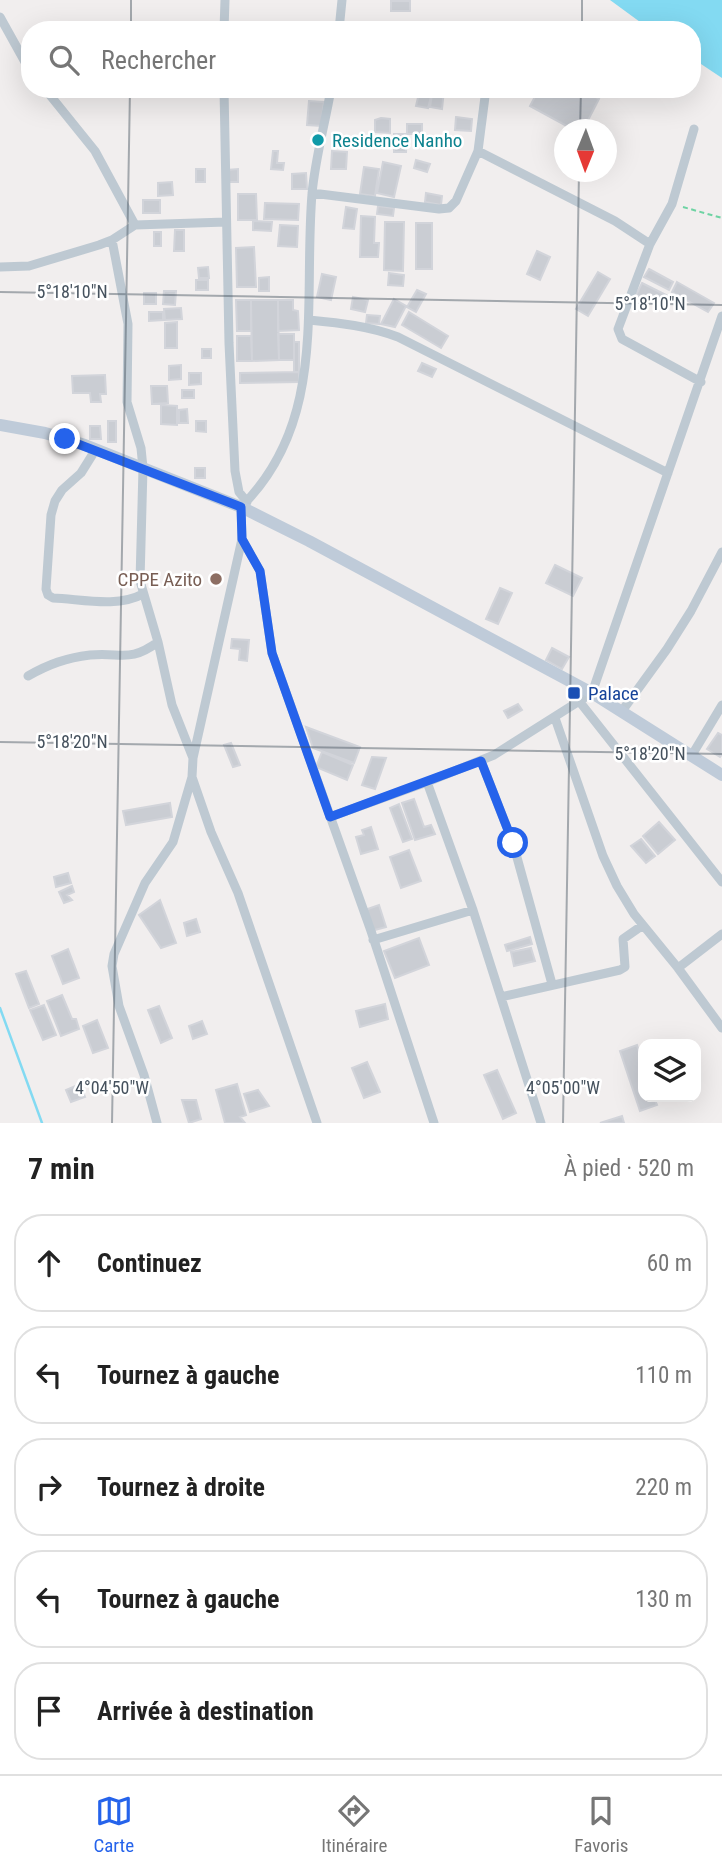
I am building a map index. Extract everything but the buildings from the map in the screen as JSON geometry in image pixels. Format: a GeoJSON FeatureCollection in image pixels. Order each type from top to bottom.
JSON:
{"type":"FeatureCollection","features":[{"type":"Feature","properties":{"kind":"street"},"geometry":{"type":"LineString","coordinates":[[224,21],[225,0]]}},
{"type":"Feature","properties":{"kind":"street"},"geometry":{"type":"LineString","coordinates":[[340,21],[342,0]]}},
{"type":"Feature","properties":{"kind":"street"},"geometry":{"type":"LineString","coordinates":[[0,18],[21,55]]}},
{"type":"Feature","properties":{"kind":"street"},"geometry":{"type":"LineString","coordinates":[[52,98],[94,152],[135,225]]}},
{"type":"Feature","properties":{"kind":"street"},"geometry":{"type":"LineString","coordinates":[[157,1123],[147,1084],[119,1006],[113,966],[114,954],[145,883],[173,842],[192,778],[193,758],[242,539],[244,504],[235,471],[224,98]]}},
{"type":"Feature","properties":{"kind":"street"},"geometry":{"type":"LineString","coordinates":[[244,504],[269,475],[292,428],[301,399],[309,320],[312,193],[329,98]]}},
{"type":"Feature","properties":{"kind":"street"},"geometry":{"type":"LineString","coordinates":[[312,193],[449,208],[456,201],[478,150],[485,98]]}},
{"type":"Feature","properties":{"kind":"street"},"geometry":{"type":"LineString","coordinates":[[694,129],[671,204],[650,244],[618,329],[622,339],[701,382]]}},
{"type":"Feature","properties":{"kind":"street"},"geometry":{"type":"LineString","coordinates":[[478,150],[615,221],[650,244]]}},
{"type":"Feature","properties":{"kind":"street"},"geometry":{"type":"LineString","coordinates":[[0,267],[29,266],[112,240],[135,225],[226,222]]}},
{"type":"Feature","properties":{"kind":"street"},"geometry":{"type":"LineString","coordinates":[[112,240],[128,324],[127,402],[141,448],[143,468],[140,564],[142,594],[158,642],[172,705],[193,758]]}},
{"type":"Feature","properties":{"kind":"street"},"geometry":{"type":"LineString","coordinates":[[330,817],[481,761],[592,693],[722,316]]}},
{"type":"Feature","properties":{"kind":"street"},"geometry":{"type":"LineString","coordinates":[[309,320],[351,324],[377,329],[398,337],[668,473]]}},
{"type":"Feature","properties":{"kind":"street"},"geometry":{"type":"LineString","coordinates":[[0,425],[45,433],[96,449],[244,504],[592,693],[722,775]]}},
{"type":"Feature","properties":{"kind":"street"},"geometry":{"type":"LineString","coordinates":[[96,449],[80,473],[62,490],[55,501],[51,515],[46,589],[48,595],[53,598],[112,601],[132,600],[142,594]]}},
{"type":"Feature","properties":{"kind":"street"},"geometry":{"type":"LineString","coordinates":[[242,539],[260,571],[272,653],[434,1123]]}},
{"type":"Feature","properties":{"kind":"street"},"geometry":{"type":"LineString","coordinates":[[622,711],[685,620],[722,552]]}},
{"type":"Feature","properties":{"kind":"street"},"geometry":{"type":"LineString","coordinates":[[29,676],[47,664],[61,660],[90,655],[136,656],[158,642]]}},
{"type":"Feature","properties":{"kind":"street"},"geometry":{"type":"LineString","coordinates":[[579,701],[722,882]]}},
{"type":"Feature","properties":{"kind":"street"},"geometry":{"type":"LineString","coordinates":[[692,755],[722,705]]}},
{"type":"Feature","properties":{"kind":"street"},"geometry":{"type":"LineString","coordinates":[[555,718],[603,856],[617,886],[643,925],[722,1028]]}},
{"type":"Feature","properties":{"kind":"street"},"geometry":{"type":"LineString","coordinates":[[481,761],[517,854],[552,984]]}},
{"type":"Feature","properties":{"kind":"street"},"geometry":{"type":"LineString","coordinates":[[192,778],[211,832],[238,893],[317,1123]]}},
{"type":"Feature","properties":{"kind":"street"},"geometry":{"type":"LineString","coordinates":[[427,782],[541,1123]]}},
{"type":"Feature","properties":{"kind":"street"},"geometry":{"type":"LineString","coordinates":[[373,940],[472,910]]}},
{"type":"Feature","properties":{"kind":"street"},"geometry":{"type":"LineString","coordinates":[[501,997],[620,971],[625,967],[623,939],[643,925]]}},
{"type":"Feature","properties":{"kind":"street"},"geometry":{"type":"LineString","coordinates":[[678,968],[722,934]]}},
{"type":"Feature","properties":{"kind":"path"},"geometry":{"type":"LineString","coordinates":[[671,204],[722,218]]}},
{"type":"Feature","properties":{"kind":"water"},"geometry":{"type":"Polygon","coordinates":[[[610,0],[722,0],[722,78],[701,64],[701,21],[639,21],[610,0]]]}},
{"type":"Feature","properties":{"kind":"waterway"},"geometry":{"type":"LineString","coordinates":[[0,1008],[42,1123]]}},
{"type":"Feature","properties":{"kind":"place","name":"Residence Nanho"},"geometry":{"type":"Point","coordinates":[318,140]}},
{"type":"Feature","properties":{"kind":"place","name":"CPPE Azito"},"geometry":{"type":"Point","coordinates":[216,579]}},
{"type":"Feature","properties":{"kind":"place","name":"Palace"},"geometry":{"type":"Point","coordinates":[574,693]}},
{"type":"Feature","properties":{"kind":"route"},"geometry":{"type":"LineString","coordinates":[[65,439],[241,507],[242,539],[260,571],[272,653],[330,817],[481,761],[513,843]]}}]}
